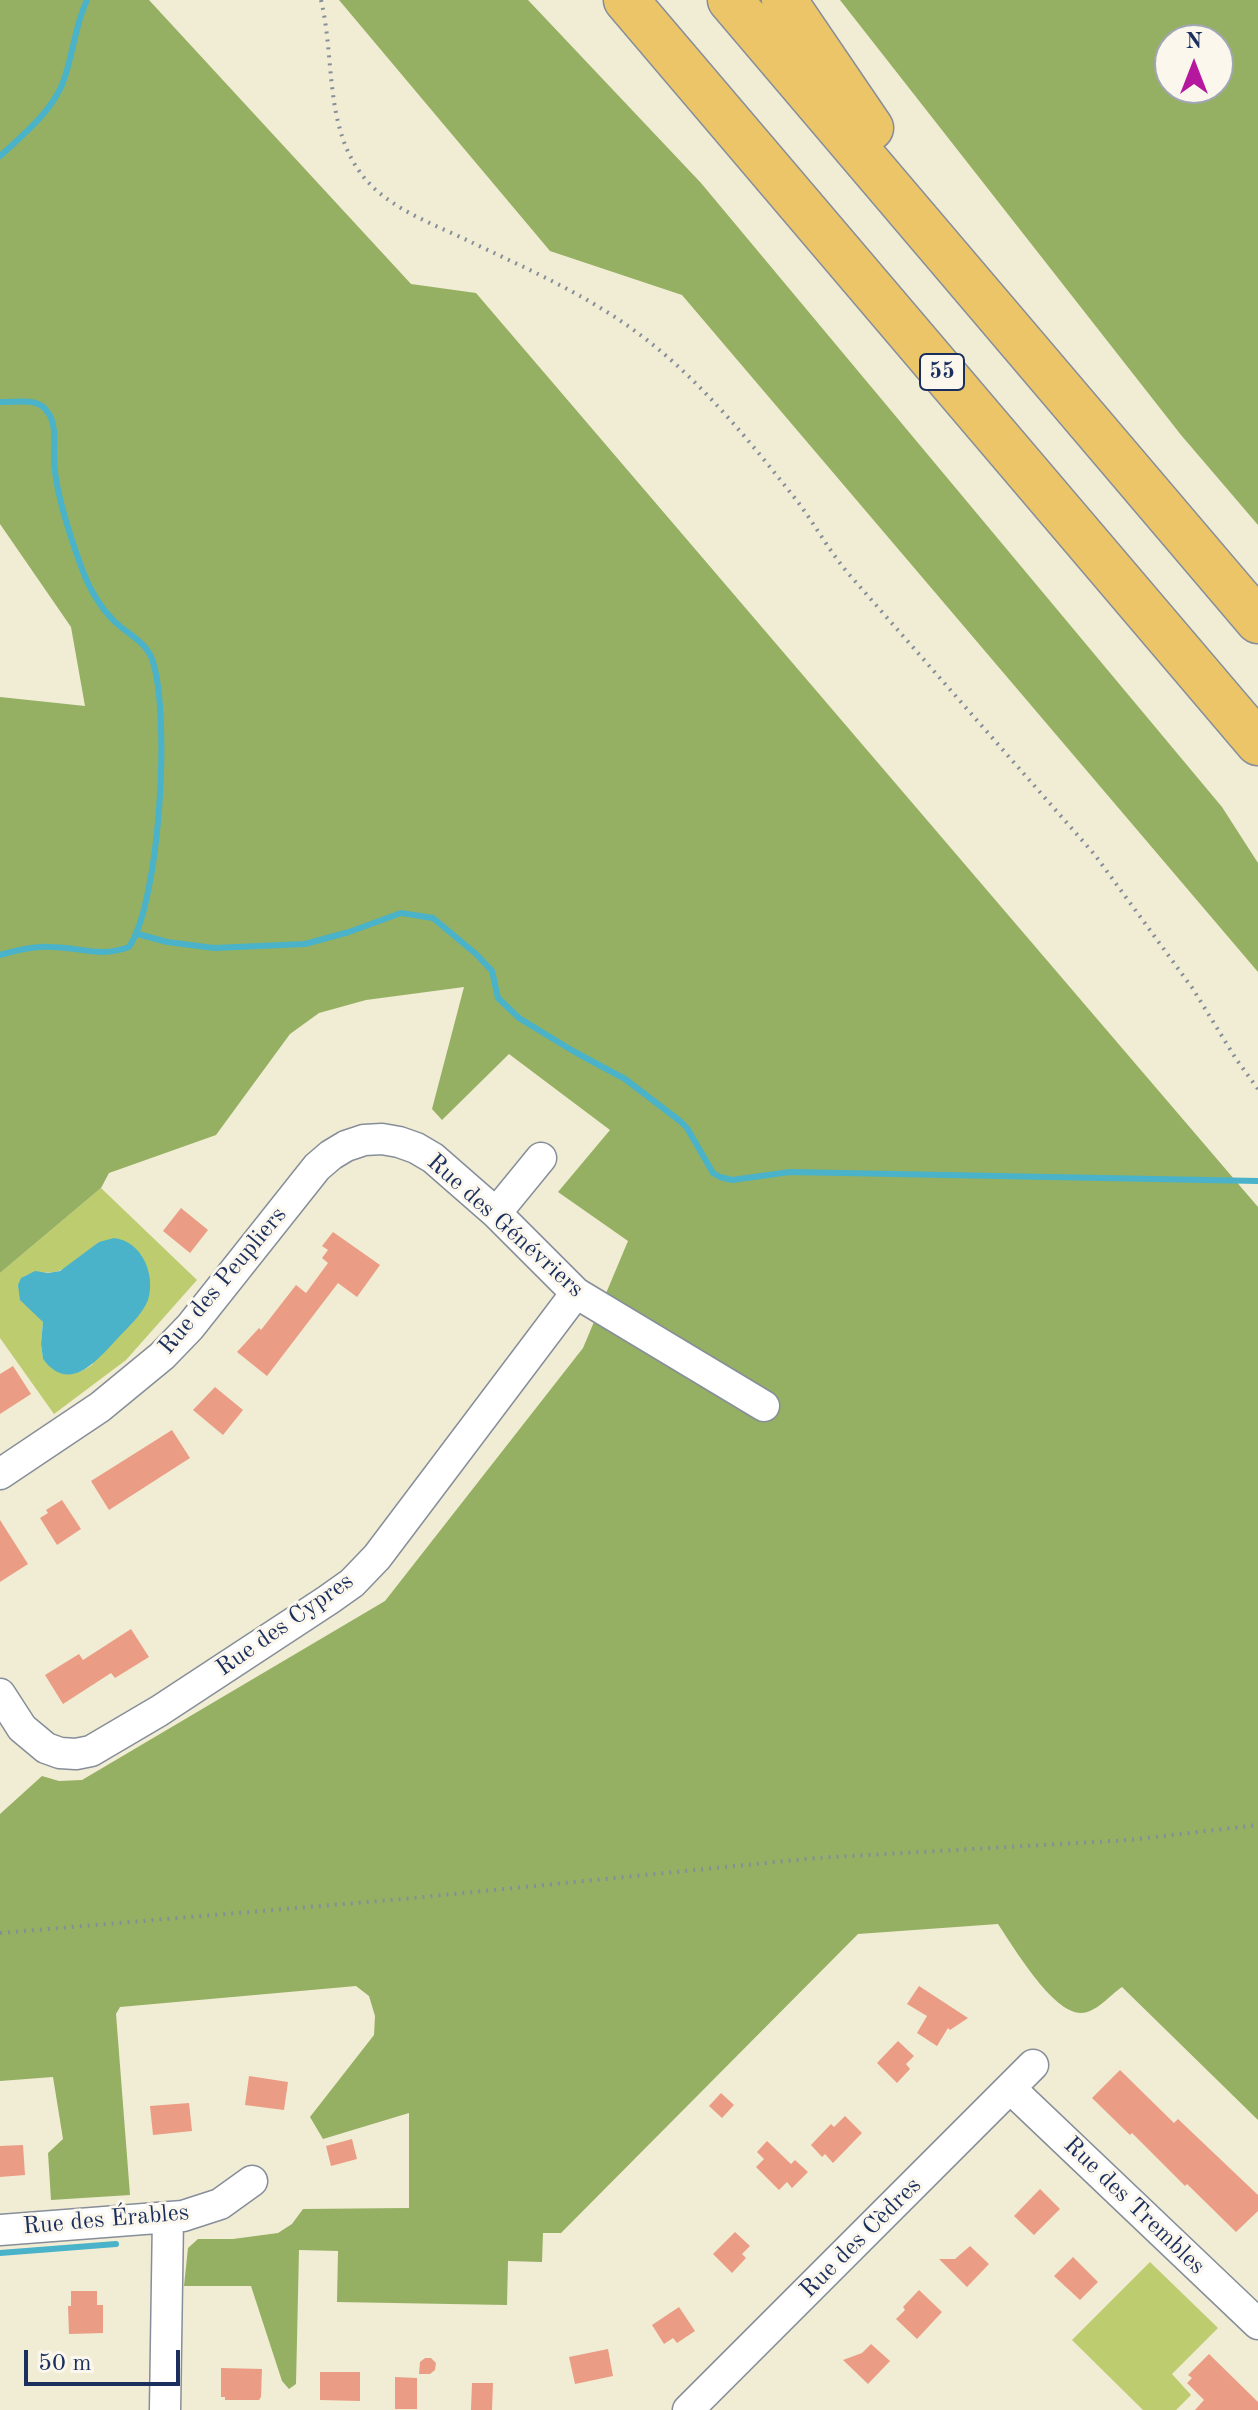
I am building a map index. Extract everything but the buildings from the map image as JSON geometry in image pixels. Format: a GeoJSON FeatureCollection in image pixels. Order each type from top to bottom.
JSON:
{"type":"FeatureCollection","features":[{"type":"Feature","properties":{"kind":"highway","name":"55"},"geometry":{"type":"LineString","coordinates":[[626,0],[1258,743]]}},
{"type":"Feature","properties":{"kind":"highway"},"geometry":{"type":"LineString","coordinates":[[730,0],[1258,621]]}},
{"type":"Feature","properties":{"kind":"highway"},"geometry":{"type":"LineString","coordinates":[[784,0],[1004,321]]}},
{"type":"Feature","properties":{"kind":"street","name":"Rue des Génévriers"},"geometry":{"type":"LineString","coordinates":[[364,1140],[399,1142],[433,1158],[496,1213],[576,1293],[764,1406]]}},
{"type":"Feature","properties":{"kind":"street","name":"Rue des Peupliers"},"geometry":{"type":"LineString","coordinates":[[0,1474],[100,1407],[162,1356],[190,1327],[317,1167],[346,1146],[364,1140]]}},
{"type":"Feature","properties":{"kind":"street"},"geometry":{"type":"LineString","coordinates":[[496,1213],[541,1158]]}},
{"type":"Feature","properties":{"kind":"street","name":"Rue des Cypres"},"geometry":{"type":"LineString","coordinates":[[0,1694],[22,1728],[46,1748],[60,1753],[91,1751],[328,1600],[352,1583],[377,1557],[576,1293]]}},
{"type":"Feature","properties":{"kind":"street","name":"Rue des Cèdres"},"geometry":{"type":"LineString","coordinates":[[688,2410],[1033,2065]]}},
{"type":"Feature","properties":{"kind":"street","name":"Rue des Trembles"},"geometry":{"type":"LineString","coordinates":[[1010,2088],[1258,2324]]}},
{"type":"Feature","properties":{"kind":"street","name":"Rue des Érables"},"geometry":{"type":"LineString","coordinates":[[0,2230],[168,2218],[211,2208],[237,2194],[252,2181]]}},
{"type":"Feature","properties":{"kind":"street"},"geometry":{"type":"LineString","coordinates":[[165,2410],[168,2218]]}},
{"type":"Feature","properties":{"kind":"path"},"geometry":{"type":"LineString","coordinates":[[321,0],[334,108],[348,151],[376,191],[405,210],[547,278],[605,312],[635,332],[707,394],[796,500],[847,572],[1095,855],[1193,989],[1258,1089]]}},
{"type":"Feature","properties":{"kind":"path"},"geometry":{"type":"LineString","coordinates":[[0,1933],[403,1899],[816,1858],[1129,1840],[1258,1825]]}},
{"type":"Feature","properties":{"kind":"green space"},"geometry":{"type":"Polygon","coordinates":[[[0,0],[149,0],[411,284],[476,293],[1258,1207],[1258,2120],[1122,1987],[1087,2012],[1070,2010],[1058,2002],[1034,1977],[998,1924],[858,1934],[561,2233],[543,2233],[542,2262],[508,2261],[507,2305],[337,2302],[338,2251],[299,2250],[296,2384],[289,2389],[282,2381],[251,2286],[184,2286],[188,2248],[198,2239],[233,2239],[278,2233],[292,2224],[303,2209],[409,2208],[409,2113],[323,2139],[310,2117],[374,2035],[375,2016],[369,1996],[356,1986],[120,2007],[116,2014],[130,2195],[51,2200],[48,2153],[63,2139],[53,2077],[0,2081],[0,1814],[42,1776],[59,1781],[82,1780],[385,1601],[583,1348],[628,1241],[558,1192],[610,1130],[509,1054],[442,1120],[432,1109],[464,987],[366,1000],[319,1013],[290,1034],[216,1135],[109,1173],[101,1188],[0,1273],[0,697],[85,706],[71,627],[0,524],[0,0]]]}},
{"type":"Feature","properties":{"kind":"green space"},"geometry":{"type":"Polygon","coordinates":[[[339,0],[528,0],[701,183],[1222,807],[1258,863],[1258,972],[682,295],[550,251],[339,0]]]}},
{"type":"Feature","properties":{"kind":"green space"},"geometry":{"type":"Polygon","coordinates":[[[840,0],[1258,0],[1258,525],[1181,435],[840,0]]]}},
{"type":"Feature","properties":{"kind":"green space"},"geometry":{"type":"Polygon","coordinates":[[[101,1188],[197,1280],[126,1360],[54,1414],[0,1338],[0,1273],[101,1188]],[[99,1242],[63,1269],[32,1273],[18,1285],[43,1322],[41,1344],[43,1359],[48,1365],[60,1372],[73,1373],[93,1364],[99,1242]]]}},
{"type":"Feature","properties":{"kind":"green space"},"geometry":{"type":"Polygon","coordinates":[[[1150,2262],[1218,2328],[1172,2374],[1191,2395],[1176,2410],[1143,2410],[1072,2340],[1150,2262]]]}},
{"type":"Feature","properties":{"kind":"water"},"geometry":{"type":"Polygon","coordinates":[[[114,1238],[132,1245],[144,1261],[150,1280],[148,1300],[134,1321],[92,1364],[73,1374],[63,1374],[43,1359],[43,1322],[20,1300],[18,1285],[21,1278],[35,1271],[60,1271],[99,1242],[114,1238]]]}},
{"type":"Feature","properties":{"kind":"waterway"},"geometry":{"type":"LineString","coordinates":[[0,156],[35,124],[57,96],[87,0]]}},
{"type":"Feature","properties":{"kind":"waterway"},"geometry":{"type":"LineString","coordinates":[[0,402],[37,403],[50,415],[60,498],[85,576],[104,610],[149,653],[158,685],[161,720],[155,850],[140,924],[129,947],[108,952],[38,947],[0,955]]}},
{"type":"Feature","properties":{"kind":"waterway"},"geometry":{"type":"LineString","coordinates":[[138,934],[167,942],[214,948],[305,944],[401,913],[433,918],[492,971],[498,998],[519,1018],[625,1079],[687,1128],[713,1173],[732,1180],[790,1172],[1258,1181]]}},
{"type":"Feature","properties":{"kind":"waterway"},"geometry":{"type":"LineString","coordinates":[[0,2253],[116,2244]]}}]}
